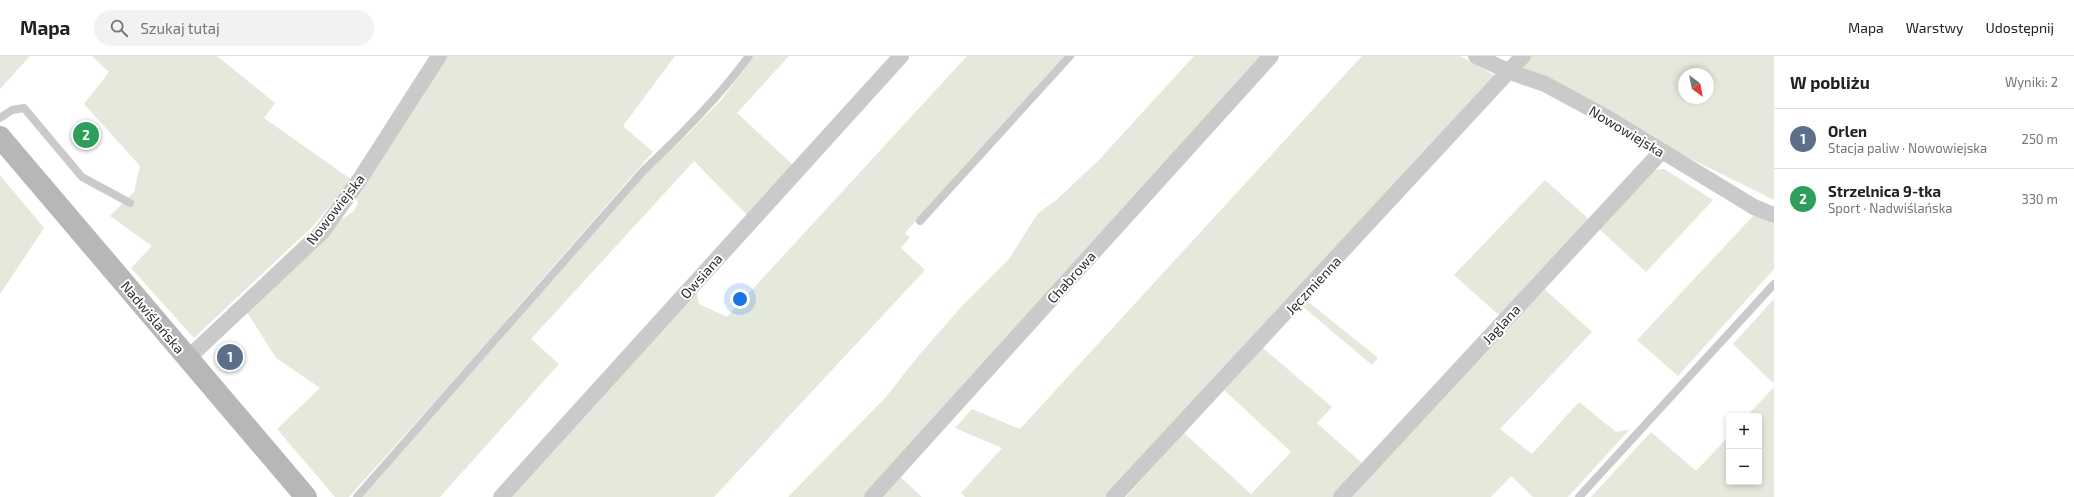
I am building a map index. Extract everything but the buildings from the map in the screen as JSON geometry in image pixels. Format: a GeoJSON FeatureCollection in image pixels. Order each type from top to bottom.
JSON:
{"type":"FeatureCollection","features":[{"type":"Feature","properties":{"kind":"main road","name":"Nadwiślańska"},"geometry":{"type":"LineString","coordinates":[[0,137],[306,497]]}},
{"type":"Feature","properties":{"kind":"street","name":"Nowowiejska"},"geometry":{"type":"LineString","coordinates":[[188,358],[322,232],[360,179],[439,56]]}},
{"type":"Feature","properties":{"kind":"street","name":"Owsiana"},"geometry":{"type":"LineString","coordinates":[[501,497],[901,56]]}},
{"type":"Feature","properties":{"kind":"street","name":"Chabrowa"},"geometry":{"type":"LineString","coordinates":[[872,497],[1271,56]]}},
{"type":"Feature","properties":{"kind":"street","name":"Nowowiejska"},"geometry":{"type":"LineString","coordinates":[[1476,56],[1510,72],[1545,84],[1606,117],[1661,152],[1754,207],[1774,215]]}},
{"type":"Feature","properties":{"kind":"street","name":"Jęczmienna"},"geometry":{"type":"LineString","coordinates":[[1114,497],[1510,72],[1523,56]]}},
{"type":"Feature","properties":{"kind":"street","name":"Jaglana"},"geometry":{"type":"LineString","coordinates":[[1341,497],[1661,152]]}},
{"type":"Feature","properties":{"kind":"lane"},"geometry":{"type":"LineString","coordinates":[[357,497],[639,176],[694,122],[750,56]]}},
{"type":"Feature","properties":{"kind":"lane"},"geometry":{"type":"LineString","coordinates":[[920,221],[1070,56]]}},
{"type":"Feature","properties":{"kind":"lane"},"geometry":{"type":"LineString","coordinates":[[0,118],[12,110],[24,108],[82,177],[130,203]]}},
{"type":"Feature","properties":{"kind":"lane"},"geometry":{"type":"LineString","coordinates":[[1580,497],[1774,284]]}},
{"type":"Feature","properties":{"kind":"shaded area"},"geometry":{"type":"Polygon","coordinates":[[[0,56],[30,56],[0,89],[0,56]]]}},
{"type":"Feature","properties":{"kind":"shaded area"},"geometry":{"type":"Polygon","coordinates":[[[92,56],[217,56],[275,103],[264,118],[352,180],[313,226],[194,338],[131,268],[152,246],[110,216],[134,192],[140,166],[84,104],[109,72],[92,56]]]}},
{"type":"Feature","properties":{"kind":"shaded area"},"geometry":{"type":"Polygon","coordinates":[[[445,56],[675,56],[623,126],[653,152],[441,395],[349,497],[335,497],[277,429],[320,388],[276,358],[245,309],[340,220],[353,212],[358,204],[356,196],[445,56]]]}},
{"type":"Feature","properties":{"kind":"shaded area"},"geometry":{"type":"Polygon","coordinates":[[[754,56],[789,56],[737,113],[794,166],[748,216],[694,161],[531,339],[559,364],[440,497],[362,497],[652,166],[689,133],[721,100],[754,56]]]}},
{"type":"Feature","properties":{"kind":"shaded area"},"geometry":{"type":"Polygon","coordinates":[[[967,56],[1066,56],[905,233],[910,237],[901,248],[925,270],[714,497],[507,497],[696,289],[699,304],[727,317],[967,56]]]}},
{"type":"Feature","properties":{"kind":"shaded area"},"geometry":{"type":"Polygon","coordinates":[[[1194,56],[1267,56],[864,497],[788,497],[885,398],[919,355],[963,305],[1009,259],[1038,213],[1055,201],[1097,162],[1194,56]]]}},
{"type":"Feature","properties":{"kind":"shaded area"},"geometry":{"type":"Polygon","coordinates":[[[1362,56],[1460,56],[1498,77],[1106,497],[965,497],[961,493],[1002,448],[955,428],[972,409],[1020,429],[1362,56]]]}},
{"type":"Feature","properties":{"kind":"shaded area"},"geometry":{"type":"Polygon","coordinates":[[[1530,56],[1774,56],[1774,200],[1671,149],[1616,114],[1519,69],[1530,56]]]}},
{"type":"Feature","properties":{"kind":"shaded area"},"geometry":{"type":"Polygon","coordinates":[[[1664,169],[1713,200],[1646,272],[1597,227],[1652,170],[1664,169]]]}},
{"type":"Feature","properties":{"kind":"shaded area"},"geometry":{"type":"Polygon","coordinates":[[[0,175],[44,228],[0,294],[0,175]]]}},
{"type":"Feature","properties":{"kind":"shaded area"},"geometry":{"type":"Polygon","coordinates":[[[1545,180],[1591,221],[1502,318],[1454,275],[1545,180]]]}},
{"type":"Feature","properties":{"kind":"shaded area"},"geometry":{"type":"Polygon","coordinates":[[[1754,215],[1774,224],[1774,269],[1678,376],[1637,340],[1754,215]]]}},
{"type":"Feature","properties":{"kind":"shaded area"},"geometry":{"type":"Polygon","coordinates":[[[1541,286],[1592,332],[1500,429],[1532,454],[1579,402],[1616,432],[1630,429],[1568,497],[1533,497],[1511,476],[1491,497],[1346,497],[1541,286]]]}},
{"type":"Feature","properties":{"kind":"shaded area"},"geometry":{"type":"Polygon","coordinates":[[[1774,299],[1774,384],[1733,344],[1774,299]]]}},
{"type":"Feature","properties":{"kind":"shaded area"},"geometry":{"type":"Polygon","coordinates":[[[1306,300],[1378,358],[1372,365],[1301,305],[1306,300]]]}},
{"type":"Feature","properties":{"kind":"shaded area"},"geometry":{"type":"Polygon","coordinates":[[[1263,348],[1332,407],[1317,423],[1365,466],[1336,497],[1126,497],[1184,433],[1251,494],[1291,452],[1224,390],[1263,348]]]}},
{"type":"Feature","properties":{"kind":"shaded area"},"geometry":{"type":"Polygon","coordinates":[[[1774,387],[1774,497],[1591,497],[1651,432],[1696,471],[1726,439],[1726,485],[1762,485],[1762,413],[1750,413],[1774,387]]]}},
{"type":"Feature","properties":{"kind":"shaded area"},"geometry":{"type":"Polygon","coordinates":[[[898,475],[922,497],[878,497],[898,475]]]}},
{"type":"Feature","properties":{"kind":"place","name":"Strzelnica 9-tka"},"geometry":{"type":"Point","coordinates":[86,135]}},
{"type":"Feature","properties":{"kind":"place","name":"Orlen"},"geometry":{"type":"Point","coordinates":[230,357]}}]}
